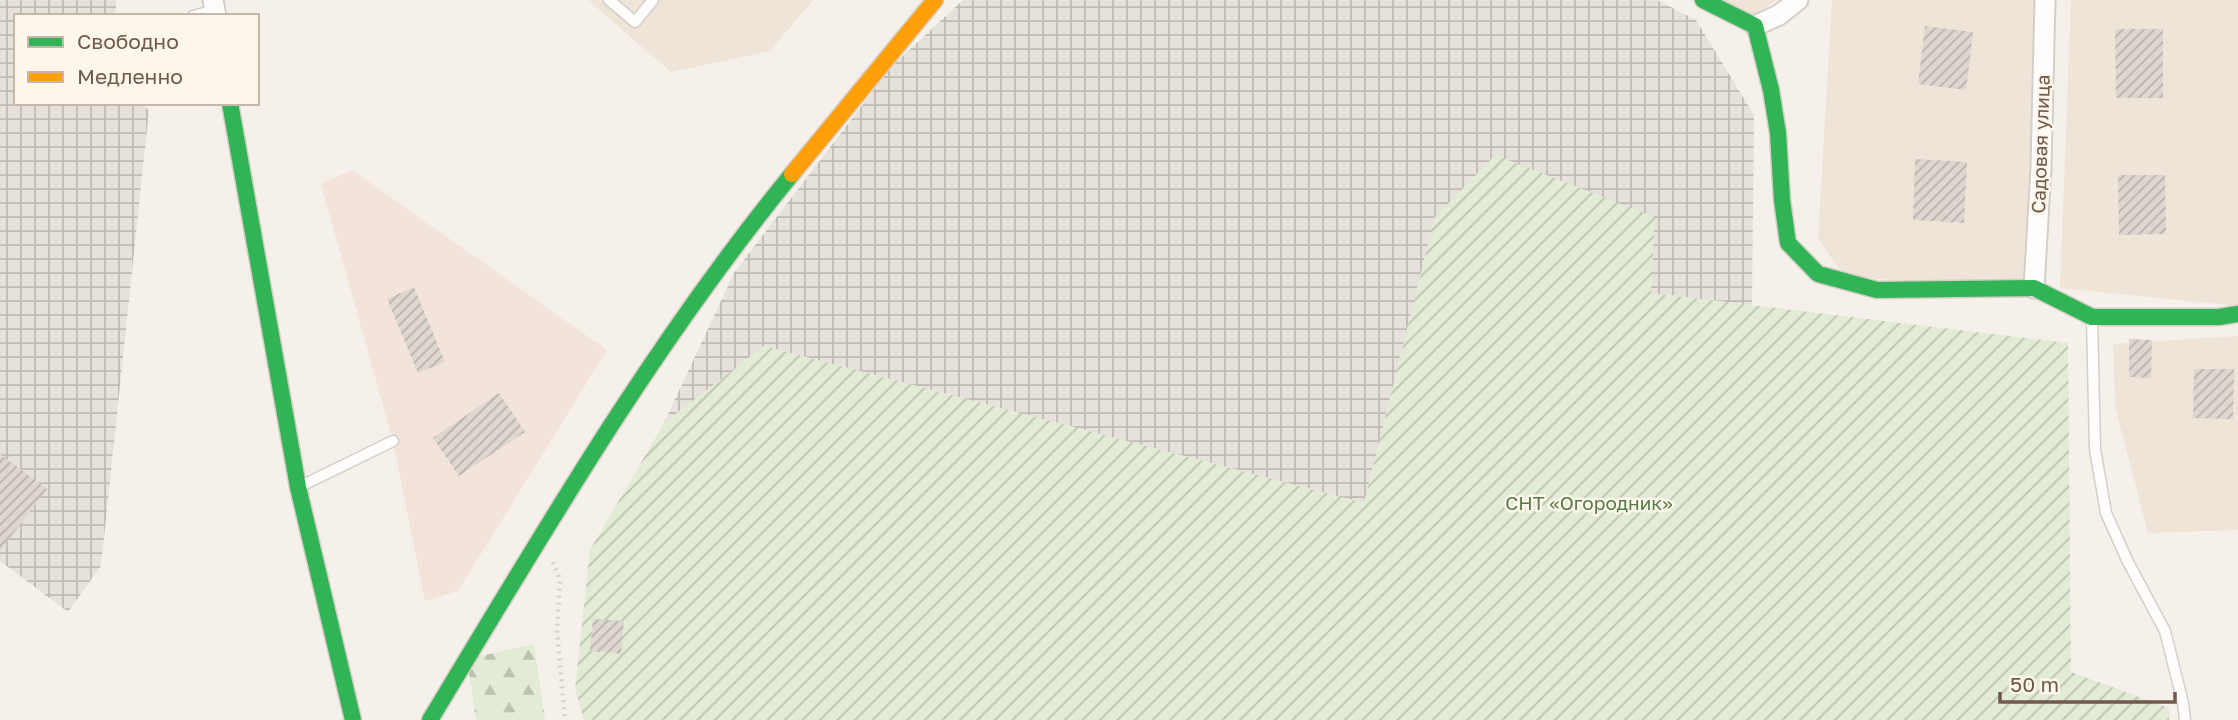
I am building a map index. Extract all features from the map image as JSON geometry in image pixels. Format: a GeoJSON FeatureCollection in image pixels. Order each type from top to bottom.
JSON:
{"type":"FeatureCollection","features":[{"type":"Feature","properties":{"kind":"street"},"geometry":{"type":"LineString","coordinates":[[430,720],[542,534],[657,354],[748,228],[935,0]]}},
{"type":"Feature","properties":{"kind":"street"},"geometry":{"type":"LineString","coordinates":[[1703,0],[1755,26],[1771,90],[1778,133],[1788,243],[1818,274],[1877,290],[2034,288],[2092,317],[2219,317],[2238,314]]}},
{"type":"Feature","properties":{"kind":"street"},"geometry":{"type":"LineString","coordinates":[[1755,26],[1779,15],[1798,0]]}},
{"type":"Feature","properties":{"kind":"street","name":"Садовая улица"},"geometry":{"type":"LineString","coordinates":[[2034,288],[2041,167],[2045,0]]}},
{"type":"Feature","properties":{"kind":"street"},"geometry":{"type":"LineString","coordinates":[[230,105],[298,487],[353,720]]}},
{"type":"Feature","properties":{"kind":"lane"},"geometry":{"type":"LineString","coordinates":[[609,0],[635,22],[653,0]]}},
{"type":"Feature","properties":{"kind":"lane"},"geometry":{"type":"LineString","coordinates":[[2092,317],[2095,449],[2106,513],[2128,562],[2165,631],[2185,720]]}},
{"type":"Feature","properties":{"kind":"lane"},"geometry":{"type":"LineString","coordinates":[[298,487],[393,441]]}},
{"type":"Feature","properties":{"kind":"path"},"geometry":{"type":"LineString","coordinates":[[542,534],[560,580],[557,631],[565,720]]}},
{"type":"Feature","properties":{"kind":"shaded area"},"geometry":{"type":"Polygon","coordinates":[[[0,0],[116,0],[114,14],[14,14],[14,105],[143,105],[149,110],[101,566],[68,612],[0,561],[0,0]]]}},
{"type":"Feature","properties":{"kind":"shaded area"},"geometry":{"type":"Polygon","coordinates":[[[588,0],[813,0],[770,51],[671,72],[588,0]]]}},
{"type":"Feature","properties":{"kind":"shaded area"},"geometry":{"type":"Polygon","coordinates":[[[963,0],[1657,0],[1696,20],[1754,115],[1752,305],[1651,293],[1435,217],[1364,503],[764,346],[664,423],[734,273],[893,65],[963,0]]]}},
{"type":"Feature","properties":{"kind":"shaded area"},"geometry":{"type":"Polygon","coordinates":[[[1723,0],[1777,0],[1752,17],[1723,0]]]}},
{"type":"Feature","properties":{"kind":"shaded area"},"geometry":{"type":"Polygon","coordinates":[[[1832,0],[2039,0],[2022,291],[1844,276],[1818,239],[1832,0]]]}},
{"type":"Feature","properties":{"kind":"shaded area"},"geometry":{"type":"Polygon","coordinates":[[[2071,0],[2238,0],[2238,306],[2060,288],[2071,0]]]}},
{"type":"Feature","properties":{"kind":"shaded area"},"geometry":{"type":"Polygon","coordinates":[[[352,170],[607,350],[458,591],[425,601],[393,441],[321,184],[352,170]]]}},
{"type":"Feature","properties":{"kind":"shaded area"},"geometry":{"type":"Polygon","coordinates":[[[2238,336],[2238,530],[2148,533],[2115,406],[2113,344],[2238,336]]]}},
{"type":"Feature","properties":{"kind":"green space","name":"СНТ «Огородник»"},"geometry":{"type":"Polygon","coordinates":[[[1495,155],[1655,217],[1651,293],[2068,343],[2071,672],[2169,708],[2169,720],[584,720],[575,689],[590,550],[664,423],[764,346],[1364,503],[1435,217],[1495,155]]]}},
{"type":"Feature","properties":{"kind":"green space"},"geometry":{"type":"Polygon","coordinates":[[[534,644],[545,720],[476,720],[467,659],[534,644]]]}},
{"type":"Feature","properties":{"kind":"building"},"geometry":{"type":"Polygon","coordinates":[[[1925,26],[1973,32],[1966,90],[1918,84],[1925,26]]]}},
{"type":"Feature","properties":{"kind":"building"},"geometry":{"type":"Polygon","coordinates":[[[2115,29],[2163,29],[2163,98],[2116,98],[2115,29]]]}},
{"type":"Feature","properties":{"kind":"building"},"geometry":{"type":"Polygon","coordinates":[[[1915,159],[1967,162],[1964,223],[1913,220],[1915,159]]]}},
{"type":"Feature","properties":{"kind":"building"},"geometry":{"type":"Polygon","coordinates":[[[2118,175],[2165,175],[2166,234],[2119,235],[2118,175]]]}},
{"type":"Feature","properties":{"kind":"building"},"geometry":{"type":"Polygon","coordinates":[[[414,287],[445,362],[418,373],[387,299],[414,287]]]}},
{"type":"Feature","properties":{"kind":"building"},"geometry":{"type":"Polygon","coordinates":[[[2129,339],[2152,340],[2151,378],[2129,377],[2129,339]]]}},
{"type":"Feature","properties":{"kind":"building"},"geometry":{"type":"Polygon","coordinates":[[[2194,369],[2234,369],[2233,419],[2193,418],[2194,369]]]}},
{"type":"Feature","properties":{"kind":"building"},"geometry":{"type":"Polygon","coordinates":[[[499,393],[525,432],[459,476],[433,438],[499,393]]]}},
{"type":"Feature","properties":{"kind":"building"},"geometry":{"type":"Polygon","coordinates":[[[0,454],[47,489],[0,551],[0,454]]]}},
{"type":"Feature","properties":{"kind":"building"},"geometry":{"type":"Polygon","coordinates":[[[593,619],[624,621],[621,654],[590,651],[593,619]]]}},
{"type":"Feature","properties":{"kind":"traffic: fast"},"geometry":{"type":"LineString","coordinates":[[1703,0],[1755,26],[1771,90],[1778,133],[1788,243],[1818,274],[1877,290],[2034,288],[2092,317],[2219,317],[2238,314]]}},
{"type":"Feature","properties":{"kind":"traffic: fast"},"geometry":{"type":"LineString","coordinates":[[230,105],[298,487],[353,720]]}},
{"type":"Feature","properties":{"kind":"traffic: fast"},"geometry":{"type":"LineString","coordinates":[[430,720],[646,372],[741,239],[792,174]]}},
{"type":"Feature","properties":{"kind":"traffic: slow"},"geometry":{"type":"LineString","coordinates":[[792,174],[935,0]]}}]}
